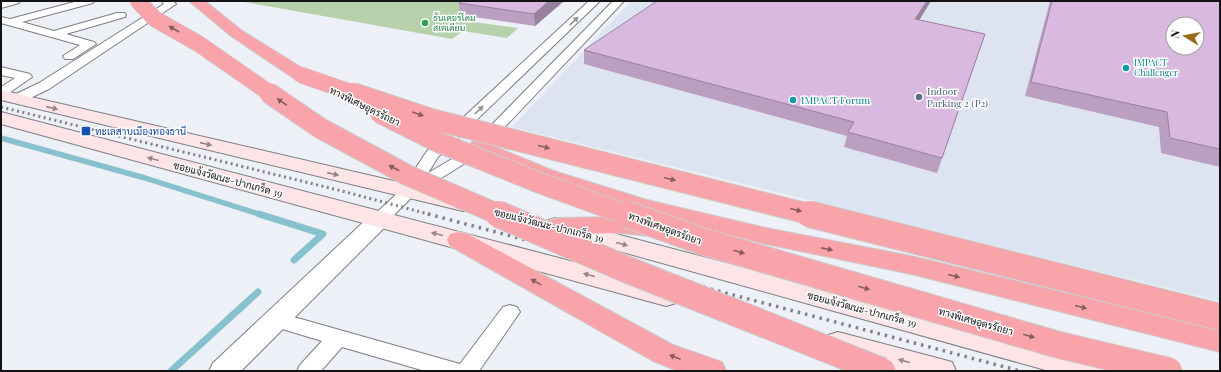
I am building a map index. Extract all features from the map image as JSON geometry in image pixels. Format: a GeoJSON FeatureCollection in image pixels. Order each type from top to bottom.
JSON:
{"type":"FeatureCollection","features":[{"type":"Feature","properties":{"kind":"highway"},"geometry":{"type":"LineString","coordinates":[[138,1],[156,19],[200,44],[320,128],[407,175],[628,270],[882,371]]}},
{"type":"Feature","properties":{"kind":"highway","name":"ทางพิเศษอุดรรัถยา"},"geometry":{"type":"LineString","coordinates":[[196,1],[236,33],[301,75],[438,142],[545,185],[704,242],[1059,345],[1169,371]]}},
{"type":"Feature","properties":{"kind":"highway"},"geometry":{"type":"LineString","coordinates":[[301,75],[431,118],[1220,317]]}},
{"type":"Feature","properties":{"kind":"highway"},"geometry":{"type":"LineString","coordinates":[[480,146],[546,176],[641,206],[766,236],[911,265],[1145,324],[1220,341]]}},
{"type":"Feature","properties":{"kind":"highway"},"geometry":{"type":"LineString","coordinates":[[557,226],[623,225],[766,236]]}},
{"type":"Feature","properties":{"kind":"highway"},"geometry":{"type":"LineString","coordinates":[[459,240],[662,353],[712,371]]}},
{"type":"Feature","properties":{"kind":"main road","name":"ซอยแจ้งวัฒนะ-ปากเกร็ด 39"},"geometry":{"type":"LineString","coordinates":[[6,95],[408,192],[557,226],[1093,371]]}},
{"type":"Feature","properties":{"kind":"main road","name":"ซอยแจ้งวัฒนะ-ปากเกร็ด 39"},"geometry":{"type":"LineString","coordinates":[[1,118],[459,240],[941,371]]}},
{"type":"Feature","properties":{"kind":"street"},"geometry":{"type":"LineString","coordinates":[[1,4],[15,1]]}},
{"type":"Feature","properties":{"kind":"street"},"geometry":{"type":"LineString","coordinates":[[6,22],[89,1]]}},
{"type":"Feature","properties":{"kind":"street"},"geometry":{"type":"LineString","coordinates":[[6,95],[44,86],[171,4],[167,1]]}},
{"type":"Feature","properties":{"kind":"street"},"geometry":{"type":"LineString","coordinates":[[408,192],[432,154],[595,1]]}},
{"type":"Feature","properties":{"kind":"street"},"geometry":{"type":"LineString","coordinates":[[223,371],[408,192],[462,159],[480,146],[619,1]]}},
{"type":"Feature","properties":{"kind":"street"},"geometry":{"type":"LineString","coordinates":[[55,34],[121,15]]}},
{"type":"Feature","properties":{"kind":"street"},"geometry":{"type":"LineString","coordinates":[[6,22],[90,44],[69,56]]}},
{"type":"Feature","properties":{"kind":"street"},"geometry":{"type":"LineString","coordinates":[[1,71],[26,77],[6,95]]}},
{"type":"Feature","properties":{"kind":"street"},"geometry":{"type":"LineString","coordinates":[[467,371],[510,312]]}},
{"type":"Feature","properties":{"kind":"street"},"geometry":{"type":"LineString","coordinates":[[276,320],[455,371]]}},
{"type":"Feature","properties":{"kind":"street"},"geometry":{"type":"LineString","coordinates":[[308,371],[338,338]]}},
{"type":"Feature","properties":{"kind":"shaded area"},"geometry":{"type":"Polygon","coordinates":[[[631,1],[1220,1],[1220,301],[512,127],[631,1]]]}},
{"type":"Feature","properties":{"kind":"green space","name":"ธันเดอร์โดม สเตเดียม"},"geometry":{"type":"Polygon","coordinates":[[[239,1],[477,1],[452,19],[518,28],[507,38],[463,31],[452,39],[239,1]]]}},
{"type":"Feature","properties":{"kind":"building"},"geometry":{"type":"Polygon","coordinates":[[[462,1],[549,1],[534,14],[459,3],[462,1]]]}},
{"type":"Feature","properties":{"kind":"building","name":"IMPACT Forum"},"geometry":{"type":"Polygon","coordinates":[[[657,1],[927,1],[915,19],[985,34],[942,158],[848,132],[854,122],[584,50],[657,1]]]}},
{"type":"Feature","properties":{"kind":"building","name":"IMPACT Challenger"},"geometry":{"type":"Polygon","coordinates":[[[1052,1],[1220,1],[1220,149],[1170,138],[1167,112],[1031,82],[1052,1]]]}},
{"type":"Feature","properties":{"kind":"waterway"},"geometry":{"type":"LineString","coordinates":[[1,138],[145,178],[262,215]]}},
{"type":"Feature","properties":{"kind":"waterway"},"geometry":{"type":"LineString","coordinates":[[259,214],[323,234],[294,260]]}},
{"type":"Feature","properties":{"kind":"waterway"},"geometry":{"type":"LineString","coordinates":[[171,371],[258,292]]}},
{"type":"Feature","properties":{"kind":"railway"},"geometry":{"type":"LineString","coordinates":[[1,107],[342,191],[432,215]]}},
{"type":"Feature","properties":{"kind":"railway"},"geometry":{"type":"LineString","coordinates":[[428,214],[1020,371]]}},
{"type":"Feature","properties":{"kind":"place","name":"ธันเดอร์โดม สเตเดียม"},"geometry":{"type":"Point","coordinates":[425,23]}},
{"type":"Feature","properties":{"kind":"place","name":"IMPACT Challenger"},"geometry":{"type":"Point","coordinates":[1126,68]}},
{"type":"Feature","properties":{"kind":"place","name":"Indoor Parking 2 (P2)"},"geometry":{"type":"Point","coordinates":[919,97]}},
{"type":"Feature","properties":{"kind":"place","name":"IMPACT Forum"},"geometry":{"type":"Point","coordinates":[793,100]}},
{"type":"Feature","properties":{"kind":"place","name":"ทะเลสาบเมืองทองธานี"},"geometry":{"type":"Point","coordinates":[86,131]}}]}
